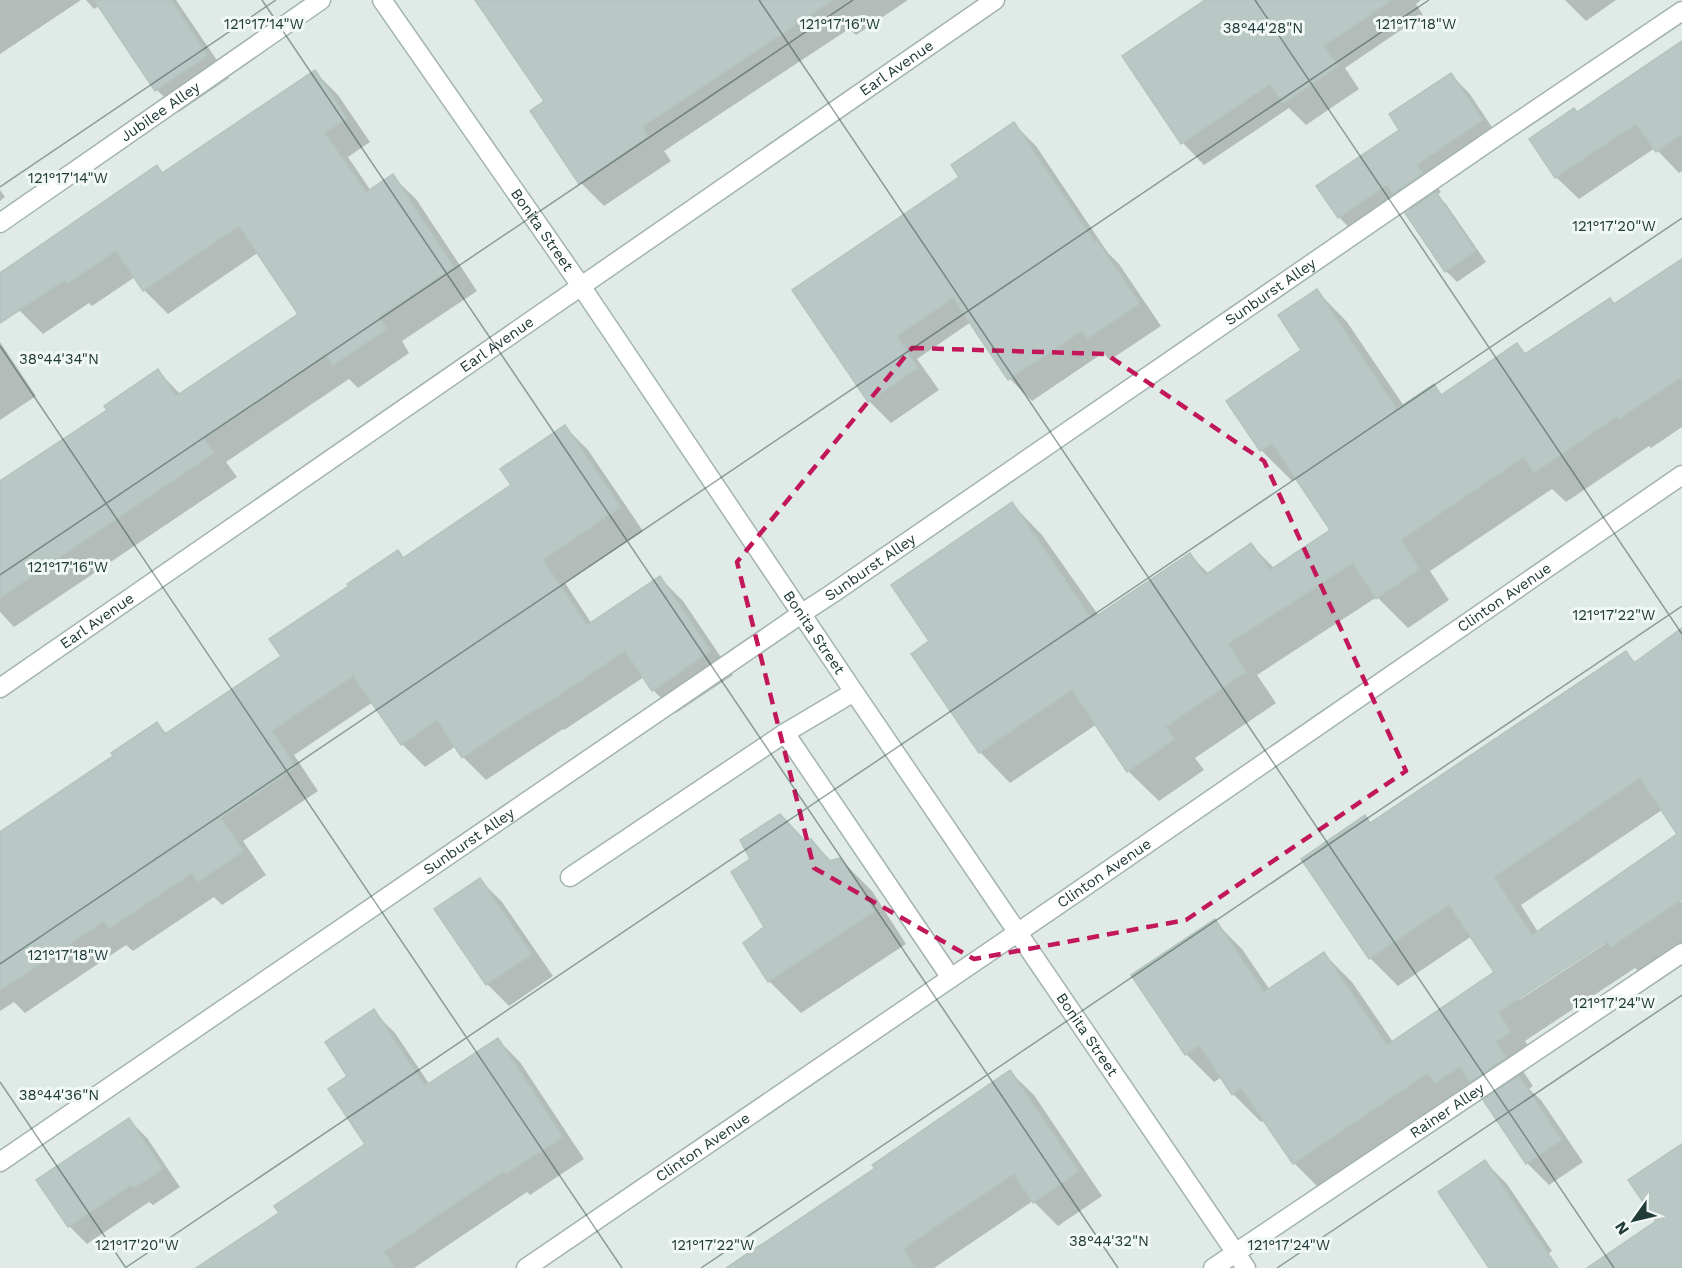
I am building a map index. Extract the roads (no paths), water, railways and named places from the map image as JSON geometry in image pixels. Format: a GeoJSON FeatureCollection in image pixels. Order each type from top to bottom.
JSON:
{"type":"FeatureCollection","features":[{"type":"Feature","properties":{"kind":"street","name":"Jubilee Alley"},"geometry":{"type":"LineString","coordinates":[[0,223],[321,0]]}},
{"type":"Feature","properties":{"kind":"street","name":"Bonita Street"},"geometry":{"type":"LineString","coordinates":[[382,0],[581,286],[1246,1268]]}},
{"type":"Feature","properties":{"kind":"street","name":"Earl Avenue"},"geometry":{"type":"LineString","coordinates":[[0,688],[995,0]]}},
{"type":"Feature","properties":{"kind":"street","name":"Sunburst Alley"},"geometry":{"type":"LineString","coordinates":[[0,1162],[1682,11]]}},
{"type":"Feature","properties":{"kind":"street","name":"Clinton Avenue"},"geometry":{"type":"LineString","coordinates":[[526,1268],[1682,475]]}},
{"type":"Feature","properties":{"kind":"street"},"geometry":{"type":"LineString","coordinates":[[570,877],[785,733],[854,692]]}},
{"type":"Feature","properties":{"kind":"street"},"geometry":{"type":"LineString","coordinates":[[785,733],[951,978]]}},
{"type":"Feature","properties":{"kind":"street","name":"Rainer Alley"},"geometry":{"type":"LineString","coordinates":[[1213,1268],[1682,952]]}}]}
